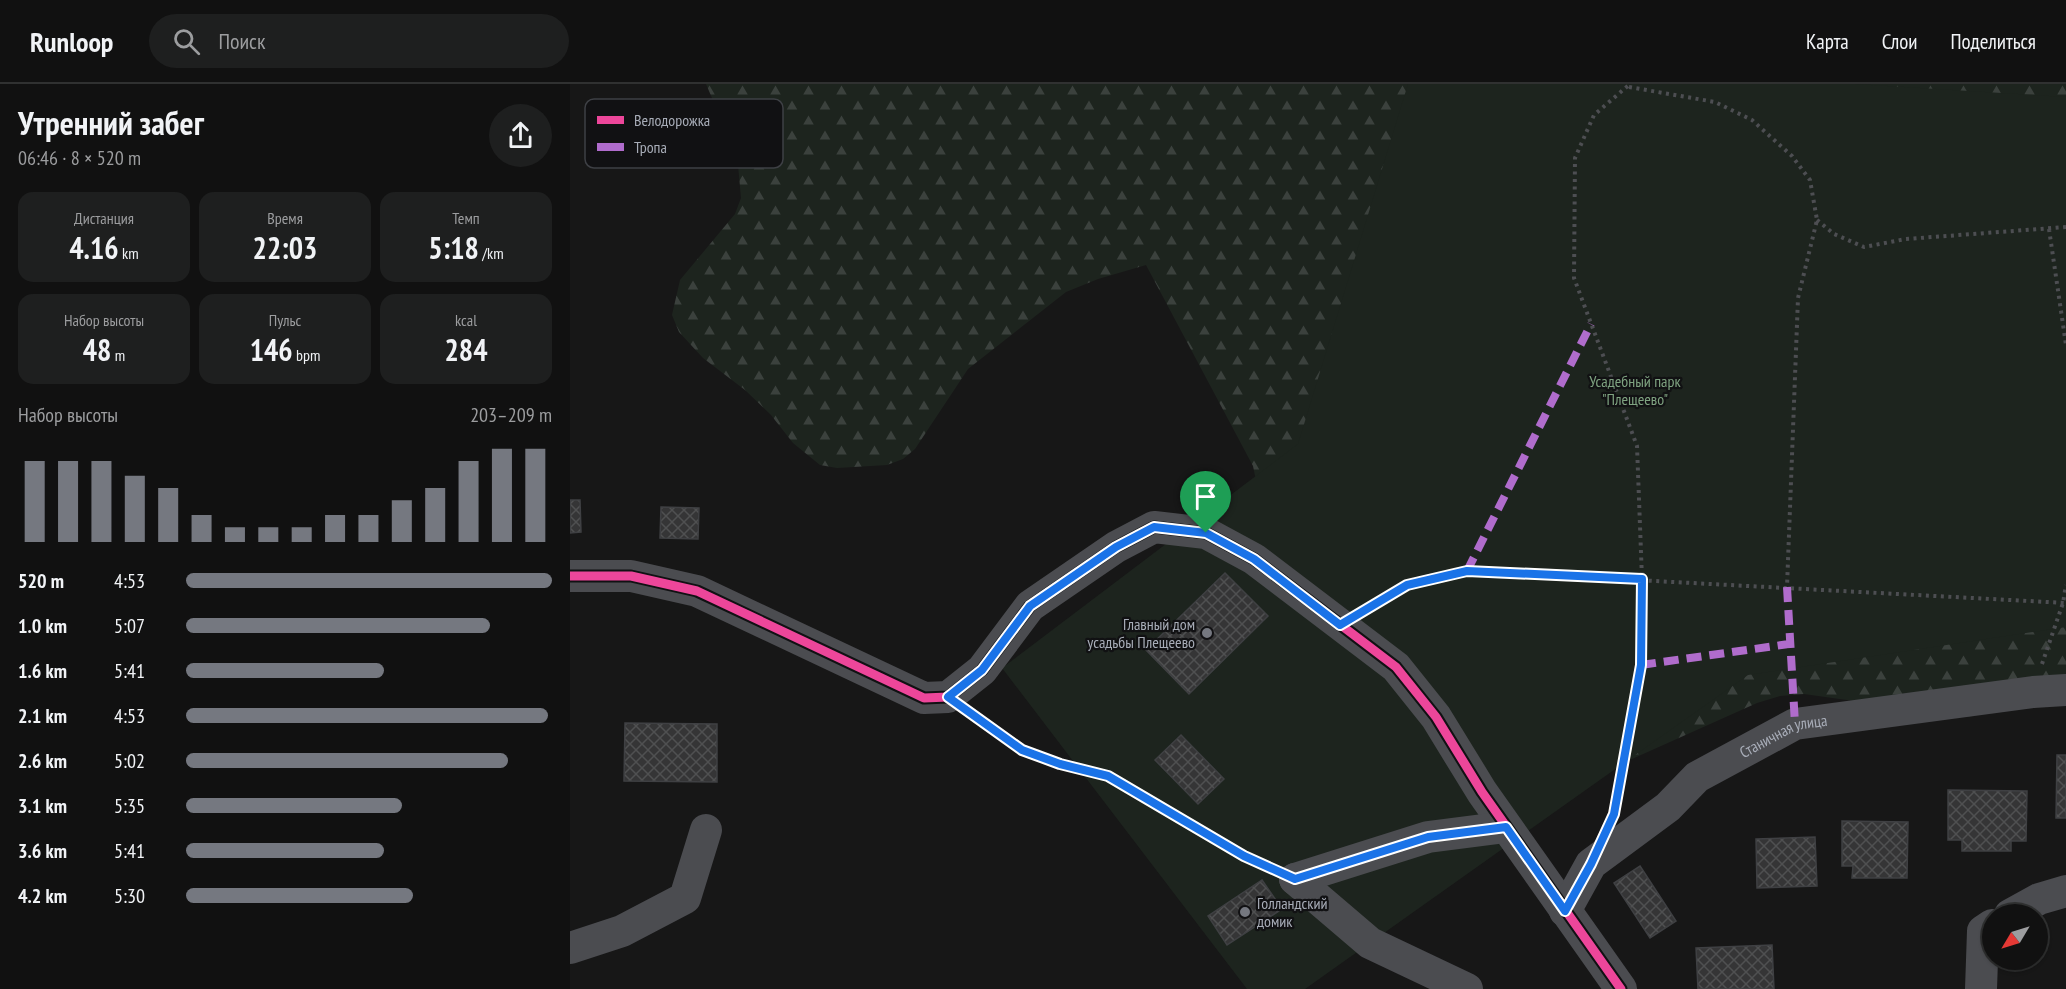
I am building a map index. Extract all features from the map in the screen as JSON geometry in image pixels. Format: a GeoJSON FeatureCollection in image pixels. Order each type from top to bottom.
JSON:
{"type":"FeatureCollection","features":[{"type":"Feature","properties":{"kind":"street"},"geometry":{"type":"LineString","coordinates":[[570,576],[631,576],[697,591],[924,698],[948,697],[982,670],[1030,606],[1116,547],[1154,527],[1206,533],[1244,554],[1396,667],[1436,717],[1482,792],[1621,989]]}},
{"type":"Feature","properties":{"kind":"street","name":"Станичная улица"},"geometry":{"type":"LineString","coordinates":[[1565,911],[1591,864],[1668,807],[1697,777],[1794,724],[2033,692],[2066,690]]}},
{"type":"Feature","properties":{"kind":"street"},"geometry":{"type":"LineString","coordinates":[[1295,879],[1428,837],[1506,827]]}},
{"type":"Feature","properties":{"kind":"street"},"geometry":{"type":"LineString","coordinates":[[570,948],[622,931],[685,898],[706,830]]}},
{"type":"Feature","properties":{"kind":"street"},"geometry":{"type":"LineString","coordinates":[[1295,879],[1370,943],[1467,989]]}},
{"type":"Feature","properties":{"kind":"street"},"geometry":{"type":"LineString","coordinates":[[2029,904],[2039,898],[2066,891]]}},
{"type":"Feature","properties":{"kind":"street"},"geometry":{"type":"LineString","coordinates":[[1981,989],[1982,960]]}},
{"type":"Feature","properties":{"kind":"path"},"geometry":{"type":"LineString","coordinates":[[1614,814],[1641,665],[1642,579],[1638,446],[1574,278],[1575,158],[1594,114],[1630,85],[1714,102],[1752,120],[1792,156],[1810,180],[1817,220],[1798,298],[1787,587]]}},
{"type":"Feature","properties":{"kind":"path"},"geometry":{"type":"LineString","coordinates":[[1817,220],[1834,234],[1864,247],[1906,239],[2066,227]]}},
{"type":"Feature","properties":{"kind":"path"},"geometry":{"type":"LineString","coordinates":[[2049,229],[2066,345]]}},
{"type":"Feature","properties":{"kind":"path"},"geometry":{"type":"LineString","coordinates":[[1340,625],[1407,585],[1467,571],[2065,603]]}},
{"type":"Feature","properties":{"kind":"path"},"geometry":{"type":"LineString","coordinates":[[2033,692],[2065,603],[2066,585]]}},
{"type":"Feature","properties":{"kind":"path"},"geometry":{"type":"LineString","coordinates":[[948,697],[1022,750],[1060,764],[1108,776],[1244,856],[1295,879]]}},
{"type":"Feature","properties":{"kind":"green space","name":"Усадебный парк \"Плещеево\""},"geometry":{"type":"Polygon","coordinates":[[[706,84],[2066,84],[2066,689],[1969,717],[1804,694],[1780,696],[1757,703],[1623,763],[1258,490],[1253,466],[1146,265],[1098,279],[1066,292],[968,369],[915,449],[903,459],[887,465],[837,468],[820,465],[793,443],[771,415],[745,390],[703,358],[679,332],[672,315],[680,280],[735,214],[741,198],[738,168],[783,168],[783,99],[712,99],[706,84]]]}},
{"type":"Feature","properties":{"kind":"green space","name":"Усадебный парк \"Плещеево\""},"geometry":{"type":"Polygon","coordinates":[[[1408,84],[1855,84],[2066,97],[2066,627],[1748,675],[1305,989],[1247,989],[1002,668],[1298,444],[1408,84]]]}},
{"type":"Feature","properties":{"kind":"building"},"geometry":{"type":"Polygon","coordinates":[[[570,500],[580,500],[581,532],[570,533],[570,500]]]}},
{"type":"Feature","properties":{"kind":"building"},"geometry":{"type":"Polygon","coordinates":[[[661,507],[699,508],[698,539],[660,538],[661,507]]]}},
{"type":"Feature","properties":{"kind":"building","name":"Главный дом усадьбы Плещеево"},"geometry":{"type":"Polygon","coordinates":[[[1225,573],[1268,616],[1189,694],[1146,650],[1225,573]]]}},
{"type":"Feature","properties":{"kind":"building"},"geometry":{"type":"Polygon","coordinates":[[[625,723],[717,724],[717,782],[624,781],[625,723]]]}},
{"type":"Feature","properties":{"kind":"building"},"geometry":{"type":"Polygon","coordinates":[[[1181,735],[1224,779],[1198,804],[1155,760],[1181,735]]]}},
{"type":"Feature","properties":{"kind":"building"},"geometry":{"type":"Polygon","coordinates":[[[2057,755],[2066,755],[2066,818],[2056,818],[2057,755]]]}},
{"type":"Feature","properties":{"kind":"building"},"geometry":{"type":"Polygon","coordinates":[[[1948,790],[2027,791],[2026,841],[2011,841],[2011,851],[1962,851],[1962,840],[1948,840],[1948,790]]]}},
{"type":"Feature","properties":{"kind":"building"},"geometry":{"type":"Polygon","coordinates":[[[1842,821],[1908,822],[1907,878],[1852,878],[1853,866],[1842,866],[1842,821]]]}},
{"type":"Feature","properties":{"kind":"building"},"geometry":{"type":"Polygon","coordinates":[[[1815,837],[1817,886],[1757,888],[1756,839],[1815,837]]]}},
{"type":"Feature","properties":{"kind":"building"},"geometry":{"type":"Polygon","coordinates":[[[1640,866],[1676,921],[1650,938],[1614,883],[1640,866]]]}},
{"type":"Feature","properties":{"kind":"building","name":"Голландский домик"},"geometry":{"type":"Polygon","coordinates":[[[1262,880],[1282,909],[1227,945],[1208,916],[1262,880]]]}},
{"type":"Feature","properties":{"kind":"building"},"geometry":{"type":"Polygon","coordinates":[[[1772,945],[1774,989],[1698,989],[1696,948],[1772,945]]]}},
{"type":"Feature","properties":{"kind":"marked path"},"geometry":{"type":"LineString","coordinates":[[1467,571],[1591,324]]}},
{"type":"Feature","properties":{"kind":"marked path"},"geometry":{"type":"LineString","coordinates":[[1787,587],[1795,724]]}},
{"type":"Feature","properties":{"kind":"marked path"},"geometry":{"type":"LineString","coordinates":[[1641,665],[1789,644]]}},
{"type":"Feature","properties":{"kind":"cycle path"},"geometry":{"type":"LineString","coordinates":[[570,576],[631,576],[697,591],[924,698],[948,697],[982,670],[1030,606],[1116,547],[1154,527],[1206,533],[1254,559],[1396,667],[1436,717],[1482,792],[1621,989]]}},
{"type":"Feature","properties":{"kind":"place","name":"Главный дом усадьбы Плещеево"},"geometry":{"type":"Point","coordinates":[1207,633]}},
{"type":"Feature","properties":{"kind":"place","name":"Голландский домик"},"geometry":{"type":"Point","coordinates":[1245,912]}},
{"type":"Feature","properties":{"kind":"route"},"geometry":{"type":"LineString","coordinates":[[1154,527],[1206,533],[1254,559],[1340,625],[1407,585],[1467,571],[1642,579],[1641,665],[1614,814],[1591,864],[1565,911],[1506,827],[1428,837],[1295,879],[1244,856],[1150,803],[1108,776],[1060,764],[1022,750],[948,697],[982,670],[1030,606],[1116,547],[1154,527]]}}]}
